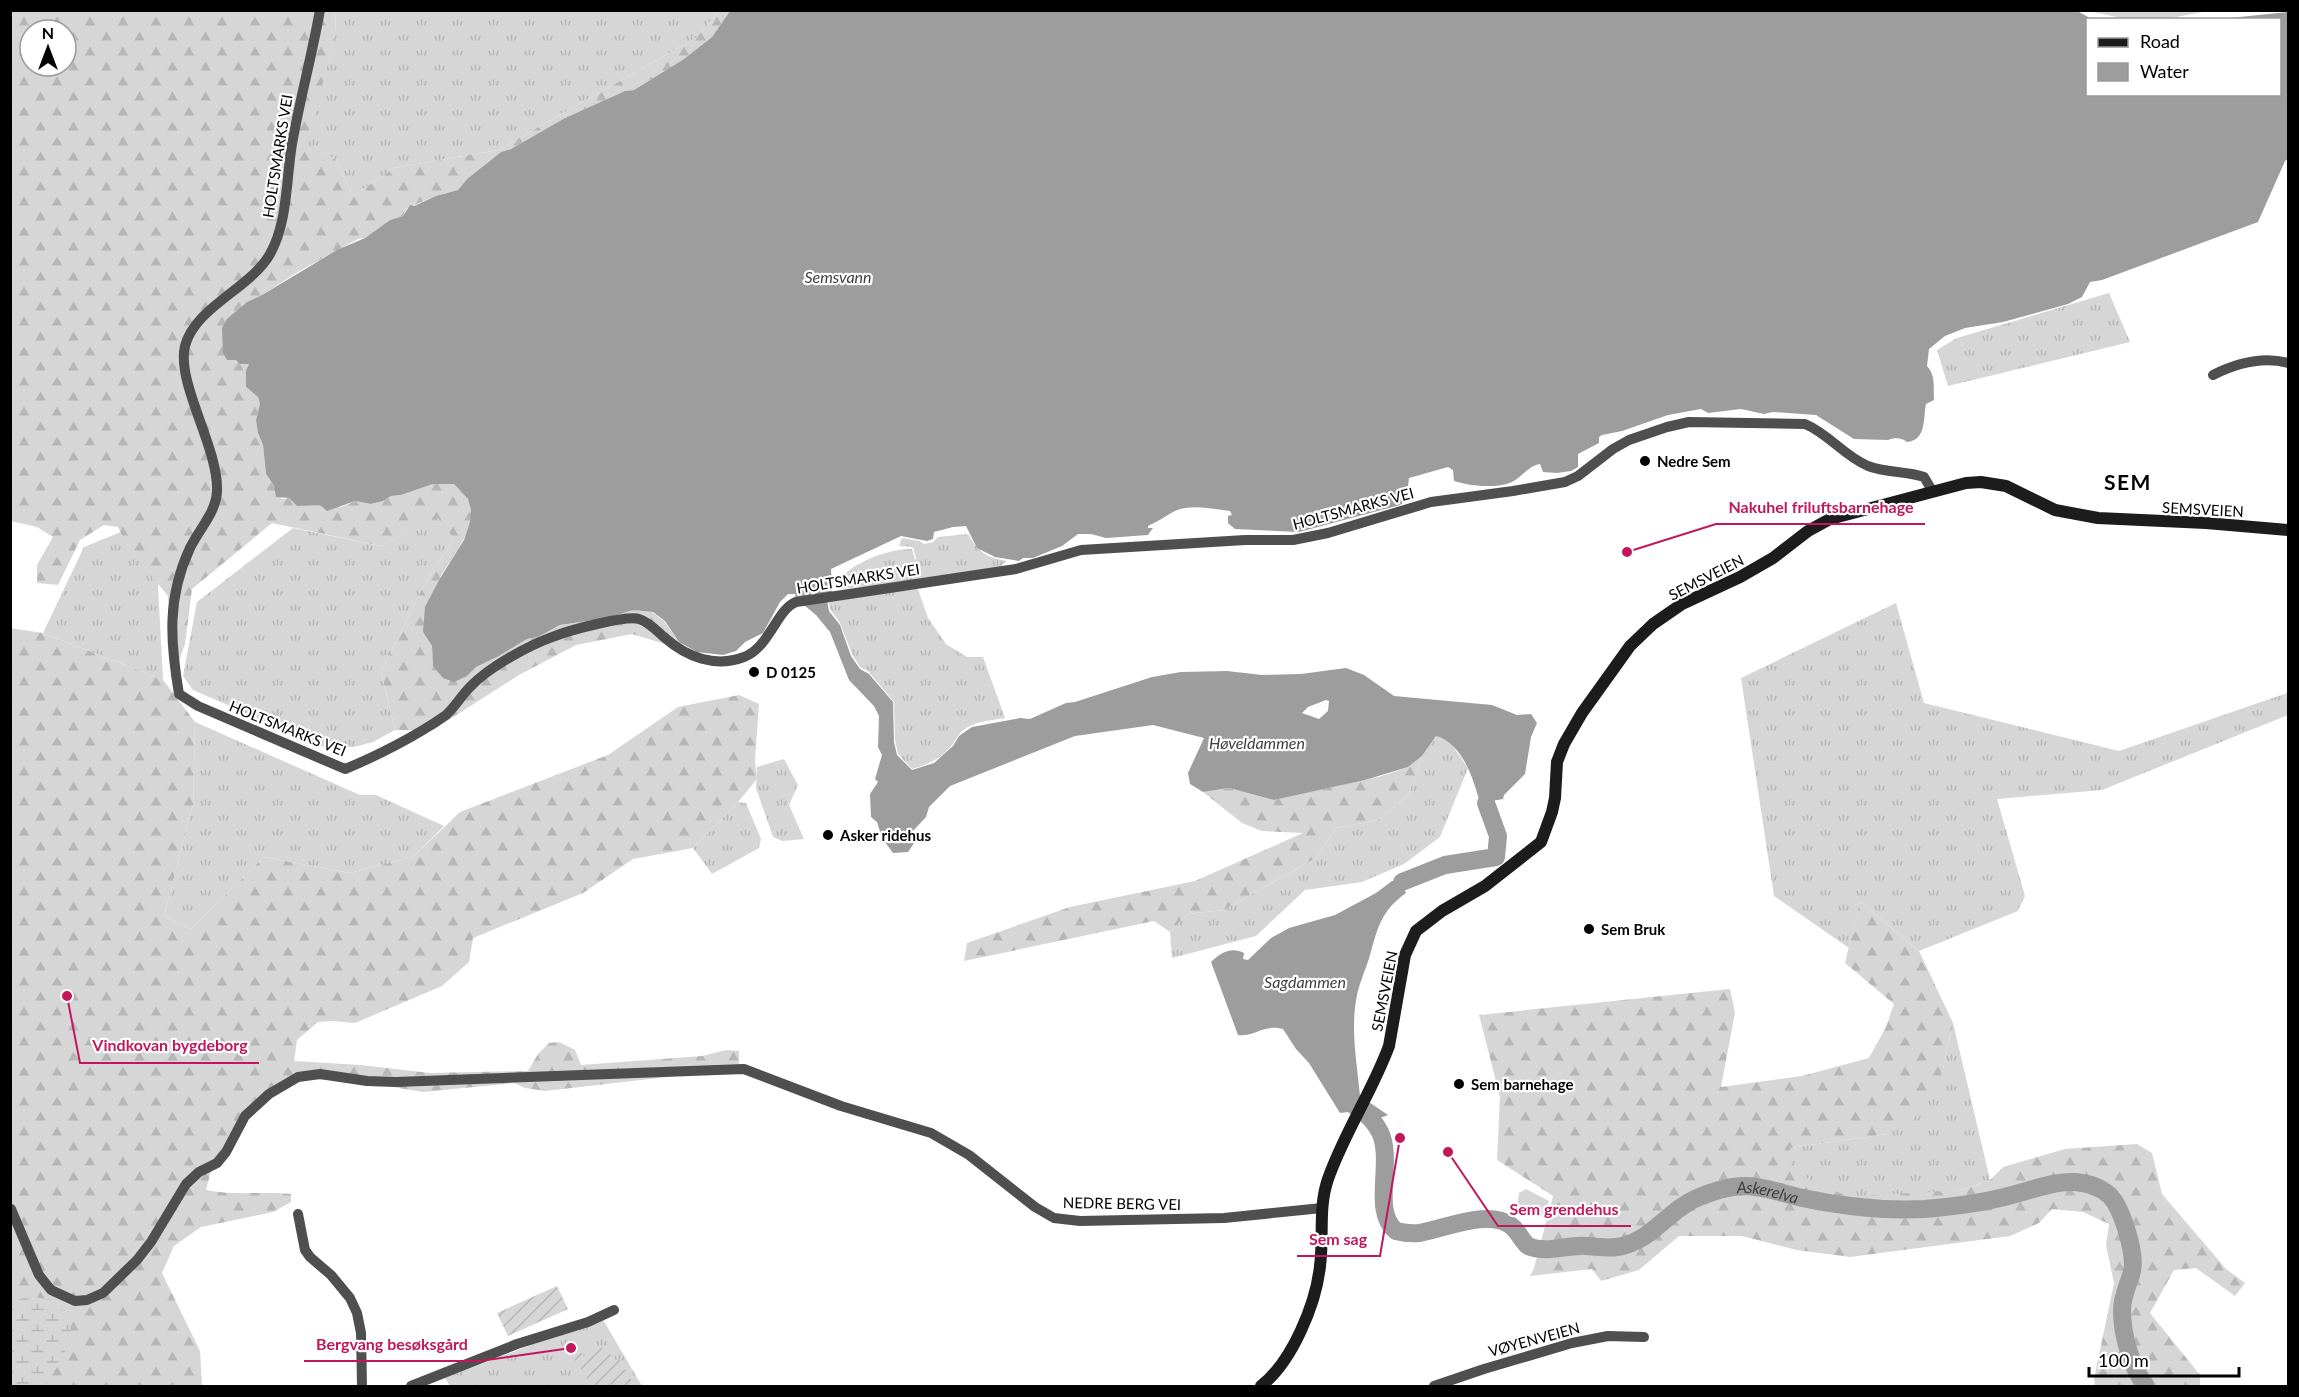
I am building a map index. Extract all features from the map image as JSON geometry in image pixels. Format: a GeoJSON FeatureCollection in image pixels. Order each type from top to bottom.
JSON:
{"type":"FeatureCollection","features":[{"type":"Feature","properties":{"kind":"main road","name":"SEMSVEIEN"},"geometry":{"type":"LineString","coordinates":[[1322,1208],[1328,1180],[1389,1046],[1405,955],[1416,931],[1442,911],[1485,886],[1540,842],[1556,798],[1557,762],[1564,744],[1614,666],[1636,639],[1653,624],[1682,604],[1740,577],[1773,558],[1808,531],[1830,519],[1966,483],[1993,482],[2006,486],[2043,506],[2067,513],[2123,520],[2206,523],[2289,530]]}},
{"type":"Feature","properties":{"kind":"main road"},"geometry":{"type":"LineString","coordinates":[[1261,1386],[1274,1376],[1283,1363],[1311,1307],[1320,1265],[1322,1208]]}},
{"type":"Feature","properties":{"kind":"street","name":"HOLTSMARKS VEI"},"geometry":{"type":"LineString","coordinates":[[320,10],[295,128],[280,233],[270,255],[257,272],[201,320],[186,345],[184,361],[187,377],[202,424],[216,478],[217,492],[213,510],[190,548],[172,603],[171,627],[173,662],[179,693],[198,706],[345,768],[368,760],[447,713],[470,686],[527,649],[555,636],[624,618],[637,618],[645,621],[678,650],[703,661],[723,661],[746,657],[768,638],[786,609],[796,602],[1016,569],[1089,549],[1245,540],[1293,540],[1328,533],[1431,502],[1513,492],[1565,482],[1600,466],[1613,449],[1649,432],[1689,422],[1699,427],[1805,424],[1818,430],[1855,459],[1870,467],[1924,477],[1933,492]]}},
{"type":"Feature","properties":{"kind":"street"},"geometry":{"type":"LineString","coordinates":[[2213,375],[2232,366],[2265,359],[2289,363]]}},
{"type":"Feature","properties":{"kind":"street","name":"NEDRE BERG VEI"},"geometry":{"type":"LineString","coordinates":[[11,1209],[39,1275],[51,1290],[75,1301],[87,1300],[103,1293],[137,1260],[151,1242],[186,1184],[200,1172],[217,1163],[226,1152],[245,1116],[269,1094],[298,1077],[320,1074],[367,1081],[396,1082],[744,1069],[841,1106],[931,1133],[969,1155],[1035,1207],[1054,1218],[1080,1221],[1224,1218],[1322,1208]]}},
{"type":"Feature","properties":{"kind":"street"},"geometry":{"type":"LineString","coordinates":[[298,1214],[305,1250],[331,1275],[350,1298],[357,1313],[361,1334],[362,1386]]}},
{"type":"Feature","properties":{"kind":"street"},"geometry":{"type":"LineString","coordinates":[[411,1386],[517,1344],[588,1322],[614,1310]]}},
{"type":"Feature","properties":{"kind":"street","name":"VØYENVEIEN"},"geometry":{"type":"LineString","coordinates":[[1434,1386],[1572,1343],[1608,1336],[1644,1337]]}},
{"type":"Feature","properties":{"kind":"green space"},"geometry":{"type":"Polygon","coordinates":[[[11,11],[336,11],[335,33],[307,148],[335,159],[353,196],[394,168],[498,150],[696,38],[719,11],[730,11],[712,37],[684,59],[634,90],[625,91],[565,118],[511,149],[501,152],[467,179],[458,190],[407,208],[403,216],[390,220],[365,238],[358,239],[247,302],[236,359],[249,364],[246,370],[246,387],[258,397],[260,404],[256,420],[263,445],[266,474],[282,499],[289,498],[297,506],[314,504],[341,507],[355,501],[371,504],[383,501],[391,496],[433,484],[454,484],[467,498],[471,508],[468,529],[464,540],[437,584],[423,632],[432,646],[433,666],[467,676],[476,667],[527,639],[538,637],[560,625],[608,618],[633,610],[652,612],[664,621],[679,642],[672,646],[632,634],[576,645],[519,675],[433,730],[395,730],[381,672],[422,589],[454,539],[438,518],[381,546],[272,523],[192,589],[185,644],[178,664],[170,646],[168,596],[127,546],[118,527],[104,525],[80,540],[58,585],[37,583],[37,565],[53,537],[37,527],[11,521],[11,11]]]}},
{"type":"Feature","properties":{"kind":"green space"},"geometry":{"type":"Polygon","coordinates":[[[336,11],[719,11],[696,38],[498,150],[394,168],[353,196],[335,159],[306,148],[335,33],[336,11]]]}},
{"type":"Feature","properties":{"kind":"green space"},"geometry":{"type":"Polygon","coordinates":[[[2088,11],[2208,11],[2171,18],[2122,18],[2088,11]]]}},
{"type":"Feature","properties":{"kind":"green space"},"geometry":{"type":"Polygon","coordinates":[[[2109,293],[2130,342],[1948,386],[1937,350],[1957,338],[2109,293]]]}},
{"type":"Feature","properties":{"kind":"green space"},"geometry":{"type":"Polygon","coordinates":[[[438,517],[454,539],[422,589],[381,672],[395,730],[373,742],[354,747],[324,747],[193,690],[183,676],[197,602],[293,528],[381,546],[438,517]]]}},
{"type":"Feature","properties":{"kind":"green space"},"geometry":{"type":"Polygon","coordinates":[[[138,525],[154,547],[163,680],[43,633],[84,547],[138,525]]]}},
{"type":"Feature","properties":{"kind":"green space"},"geometry":{"type":"Polygon","coordinates":[[[968,534],[984,553],[1007,561],[1000,567],[839,589],[844,575],[858,564],[876,556],[912,549],[915,560],[913,547],[899,546],[902,538],[920,541],[924,544],[933,542],[938,537],[968,534]]]}},
{"type":"Feature","properties":{"kind":"green space"},"geometry":{"type":"Polygon","coordinates":[[[918,589],[928,618],[946,644],[967,657],[983,657],[1005,718],[968,727],[939,757],[912,769],[898,754],[895,740],[894,702],[868,671],[860,667],[852,654],[840,623],[830,609],[829,602],[918,589]]]}},
{"type":"Feature","properties":{"kind":"green space"},"geometry":{"type":"Polygon","coordinates":[[[1896,603],[1924,703],[2119,751],[2287,693],[2288,715],[2102,790],[1997,799],[2025,896],[2018,911],[1919,951],[1860,901],[1849,948],[1774,896],[1741,678],[1896,603]]]}},
{"type":"Feature","properties":{"kind":"green space"},"geometry":{"type":"Polygon","coordinates":[[[10,628],[43,633],[163,680],[195,722],[193,805],[164,916],[191,929],[264,857],[350,873],[413,857],[460,812],[608,755],[678,707],[739,695],[759,704],[755,761],[757,779],[693,848],[633,859],[583,893],[473,938],[469,962],[442,986],[355,1023],[318,1022],[297,1040],[294,1061],[360,1065],[430,1073],[528,1071],[538,1054],[549,1043],[559,1042],[575,1050],[581,1065],[702,1056],[727,1050],[739,1051],[739,1066],[685,1075],[545,1091],[525,1088],[514,1083],[423,1092],[350,1080],[300,1079],[253,1107],[211,1171],[206,1190],[227,1193],[291,1194],[291,1202],[273,1212],[201,1227],[174,1246],[162,1273],[200,1351],[202,1386],[11,1386],[10,628]]]}},
{"type":"Feature","properties":{"kind":"green space"},"geometry":{"type":"Polygon","coordinates":[[[195,722],[360,795],[376,795],[444,826],[413,857],[350,873],[264,857],[191,929],[164,916],[193,805],[195,722]]]}},
{"type":"Feature","properties":{"kind":"green space"},"geometry":{"type":"Polygon","coordinates":[[[1436,736],[1450,742],[1468,768],[1440,837],[1404,864],[1362,882],[1305,890],[1256,936],[1172,958],[1170,932],[1188,914],[1224,910],[1316,858],[1336,828],[1378,820],[1408,796],[1422,756],[1436,736]]]}},
{"type":"Feature","properties":{"kind":"green space"},"geometry":{"type":"Polygon","coordinates":[[[1422,756],[1408,796],[1378,820],[1336,828],[1316,858],[1224,910],[1188,914],[1170,932],[1154,921],[964,961],[967,943],[1070,907],[1195,881],[1303,833],[1262,831],[1242,823],[1203,792],[1229,788],[1274,800],[1382,776],[1408,767],[1422,756]]]}},
{"type":"Feature","properties":{"kind":"green space"},"geometry":{"type":"Polygon","coordinates":[[[784,759],[798,785],[789,805],[804,839],[782,841],[773,837],[756,788],[757,767],[784,759]]]}},
{"type":"Feature","properties":{"kind":"green space"},"geometry":{"type":"Polygon","coordinates":[[[738,802],[746,803],[761,839],[759,848],[712,874],[693,848],[738,802]]]}},
{"type":"Feature","properties":{"kind":"green space"},"geometry":{"type":"Polygon","coordinates":[[[1860,901],[1919,951],[1953,1023],[1942,1073],[1913,1120],[1888,1134],[1790,1148],[1791,1171],[1849,1197],[1961,1190],[1990,1180],[2003,1167],[2065,1149],[2137,1144],[2152,1153],[2162,1194],[2226,1269],[2245,1283],[2235,1296],[2196,1268],[2174,1270],[2150,1313],[2200,1375],[2200,1386],[2095,1386],[2094,1379],[2114,1283],[2106,1245],[2109,1224],[2083,1212],[2052,1209],[2039,1223],[2010,1236],[1850,1257],[1797,1250],[1742,1236],[1679,1236],[1639,1270],[1601,1281],[1592,1269],[1530,1276],[1553,1196],[1497,1160],[1500,1097],[1479,1015],[1730,989],[1735,1013],[1721,1087],[1802,1076],[1869,1058],[1886,1027],[1894,1004],[1845,963],[1860,901]]]}},
{"type":"Feature","properties":{"kind":"green space"},"geometry":{"type":"Polygon","coordinates":[[[1953,1023],[1990,1180],[1961,1190],[1888,1199],[1845,1197],[1790,1171],[1790,1148],[1888,1134],[1942,1073],[1953,1023]]]}},
{"type":"Feature","properties":{"kind":"green space"},"geometry":{"type":"Polygon","coordinates":[[[1526,1189],[1549,1201],[1545,1213],[1540,1217],[1517,1205],[1519,1193],[1526,1189]]]}},
{"type":"Feature","properties":{"kind":"green space"},"geometry":{"type":"Polygon","coordinates":[[[557,1286],[568,1309],[508,1336],[497,1313],[557,1286]]]}},
{"type":"Feature","properties":{"kind":"green space"},"geometry":{"type":"Polygon","coordinates":[[[27,1296],[54,1300],[68,1317],[71,1326],[64,1354],[45,1386],[11,1386],[11,1303],[27,1296]]]}},
{"type":"Feature","properties":{"kind":"green space"},"geometry":{"type":"Polygon","coordinates":[[[602,1318],[642,1386],[450,1386],[445,1378],[602,1318]]]}},
{"type":"Feature","properties":{"kind":"green space"},"geometry":{"type":"Polygon","coordinates":[[[575,1344],[585,1358],[600,1347],[614,1360],[619,1359],[635,1386],[592,1386],[569,1351],[568,1347],[575,1344]]]}},
{"type":"Feature","properties":{"kind":"water","name":"Semsvann"},"geometry":{"type":"Polygon","coordinates":[[[730,11],[2077,11],[2090,18],[2086,18],[2086,96],[2281,96],[2281,18],[2230,18],[2288,12],[2288,159],[2285,161],[2258,222],[2102,280],[2090,282],[2082,297],[2068,304],[2003,322],[1965,328],[1945,336],[1929,349],[1927,366],[1933,378],[1934,400],[1926,404],[1921,433],[1907,442],[1899,438],[1854,439],[1816,415],[1773,412],[1764,414],[1741,409],[1708,413],[1701,409],[1668,415],[1622,431],[1602,435],[1599,437],[1599,443],[1578,454],[1578,467],[1571,471],[1543,472],[1540,464],[1532,467],[1512,482],[1498,486],[1483,486],[1454,481],[1453,470],[1448,467],[1409,478],[1408,486],[1413,491],[1400,505],[1299,532],[1235,529],[1228,523],[1228,516],[1232,515],[1230,511],[1201,507],[1186,508],[1179,509],[1148,526],[1148,528],[1153,528],[1148,535],[1106,538],[1091,534],[1078,534],[1062,546],[1019,561],[995,557],[977,548],[966,526],[953,527],[934,532],[933,539],[927,541],[901,536],[831,569],[832,592],[815,596],[814,592],[811,593],[812,596],[796,599],[795,594],[788,594],[780,602],[763,633],[745,642],[736,651],[723,655],[697,652],[679,642],[665,621],[653,612],[633,610],[608,618],[560,625],[538,637],[527,639],[454,682],[443,678],[433,666],[432,646],[423,632],[425,607],[464,540],[470,522],[471,510],[468,499],[454,484],[433,484],[391,496],[383,501],[371,504],[355,501],[327,511],[320,505],[297,506],[289,498],[276,497],[274,486],[266,474],[263,445],[258,433],[256,420],[260,404],[258,397],[246,387],[246,370],[249,364],[227,360],[223,353],[222,328],[227,319],[247,302],[337,250],[365,238],[390,220],[403,216],[410,205],[414,206],[436,196],[458,190],[467,179],[501,152],[511,149],[565,118],[625,91],[634,90],[684,59],[712,37],[730,11]]]}},
{"type":"Feature","properties":{"kind":"water","name":"Høveldammen"},"geometry":{"type":"Polygon","coordinates":[[[827,600],[829,611],[840,625],[851,656],[860,669],[869,674],[893,702],[894,742],[897,755],[912,770],[934,763],[953,746],[959,736],[972,727],[1020,718],[1030,719],[1066,703],[1152,677],[1181,672],[1227,671],[1262,675],[1301,674],[1346,668],[1364,675],[1394,696],[1492,705],[1517,715],[1531,714],[1537,723],[1531,737],[1525,774],[1504,795],[1503,799],[1480,803],[1470,773],[1460,754],[1445,740],[1436,736],[1422,756],[1408,767],[1365,780],[1274,800],[1229,788],[1203,792],[1190,784],[1188,773],[1204,738],[1153,725],[1075,736],[950,786],[929,807],[926,817],[912,832],[914,843],[908,852],[893,853],[882,838],[877,822],[871,817],[870,794],[878,782],[875,779],[882,755],[878,747],[879,716],[874,706],[849,680],[830,632],[804,605],[827,600]],[[1329,701],[1308,707],[1302,713],[1319,719],[1328,711],[1329,701]]]}},
{"type":"Feature","properties":{"kind":"water","name":"Sagdammen"},"geometry":{"type":"Polygon","coordinates":[[[1392,881],[1402,882],[1406,893],[1391,906],[1378,928],[1358,990],[1354,1020],[1360,1096],[1388,1115],[1364,1124],[1348,1112],[1340,1113],[1309,1063],[1296,1049],[1283,1029],[1270,1028],[1238,1035],[1211,962],[1230,950],[1244,953],[1243,959],[1248,960],[1271,938],[1289,928],[1335,915],[1376,893],[1392,881]]]}},
{"type":"Feature","properties":{"kind":"waterway","name":"Askerelva"},"geometry":{"type":"LineString","coordinates":[[1402,882],[1445,865],[1496,857],[1498,836],[1486,803]]}},
{"type":"Feature","properties":{"kind":"waterway","name":"Askerelva"},"geometry":{"type":"LineString","coordinates":[[1355,1104],[1372,1120],[1384,1144],[1385,1211],[1396,1231],[1419,1233],[1478,1219],[1490,1219],[1510,1225],[1528,1246],[1540,1249],[1582,1246],[1617,1247],[1629,1244],[1649,1233],[1687,1203],[1714,1192],[1739,1186],[1758,1187],[1845,1205],[1908,1209],[1982,1202],[2057,1183],[2075,1182],[2093,1186],[2105,1192],[2114,1201],[2127,1231],[2133,1263],[2122,1305],[2122,1320],[2128,1350],[2146,1386]]}},
{"type":"Feature","properties":{"kind":"place","name":"Nedre Sem"},"geometry":{"type":"Point","coordinates":[1645,461]}},
{"type":"Feature","properties":{"kind":"place","name":"Nakuhel friluftsbarnehage"},"geometry":{"type":"Point","coordinates":[1627,552]}},
{"type":"Feature","properties":{"kind":"place","name":"D 0125"},"geometry":{"type":"Point","coordinates":[754,672]}},
{"type":"Feature","properties":{"kind":"place","name":"Asker ridehus"},"geometry":{"type":"Point","coordinates":[828,835]}},
{"type":"Feature","properties":{"kind":"place","name":"Sem Bruk"},"geometry":{"type":"Point","coordinates":[1589,929]}},
{"type":"Feature","properties":{"kind":"place","name":"Vindkovan bygdeborg"},"geometry":{"type":"Point","coordinates":[67,996]}},
{"type":"Feature","properties":{"kind":"place","name":"Sem barnehage"},"geometry":{"type":"Point","coordinates":[1459,1084]}},
{"type":"Feature","properties":{"kind":"place","name":"Sem sag"},"geometry":{"type":"Point","coordinates":[1400,1138]}},
{"type":"Feature","properties":{"kind":"place","name":"Sem grendehus"},"geometry":{"type":"Point","coordinates":[1448,1152]}},
{"type":"Feature","properties":{"kind":"place","name":"Bergvang besøksgård"},"geometry":{"type":"Point","coordinates":[571,1348]}},
{"type":"Feature","properties":{"kind":"district","name":"SEM"},"geometry":{"type":"Point","coordinates":[2128,481]}}]}
